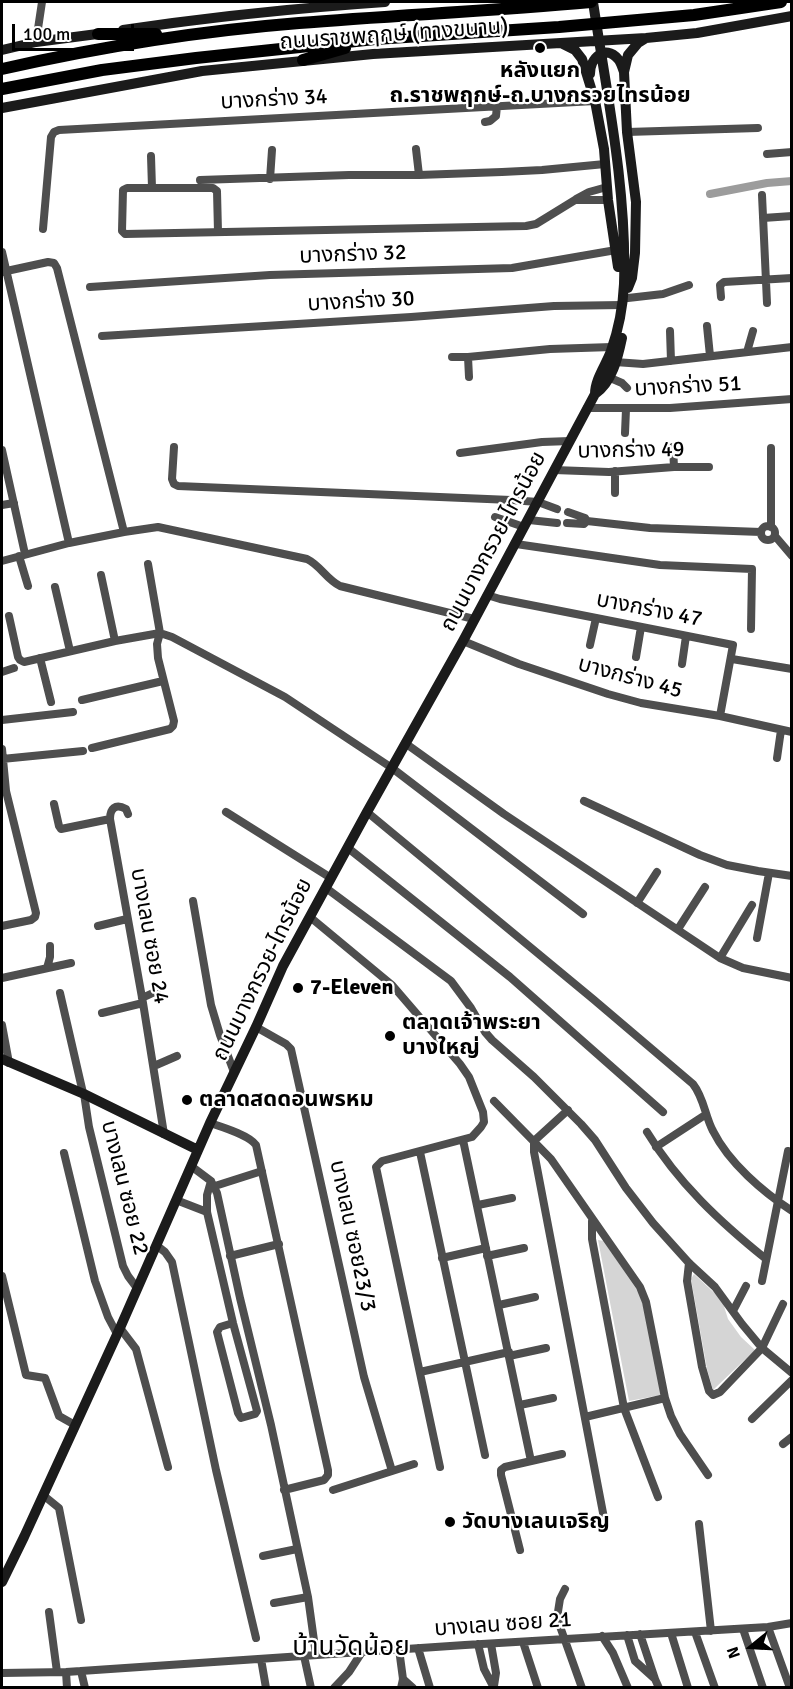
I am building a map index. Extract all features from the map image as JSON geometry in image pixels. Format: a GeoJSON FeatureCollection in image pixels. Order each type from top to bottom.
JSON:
{"type":"FeatureCollection","features":[{"type":"Feature","properties":{"kind":"main road","name":"ถนนราชพฤกษ์ (ทางขนาน)"},"geometry":{"type":"LineString","coordinates":[[2,50],[36,42],[203,18],[385,2]]}},
{"type":"Feature","properties":{"kind":"main road"},"geometry":{"type":"LineString","coordinates":[[2,69],[98,49],[193,34],[298,23],[592,2]]}},
{"type":"Feature","properties":{"kind":"main road","name":"ถนนบางกรวย-ไทรน้อย"},"geometry":{"type":"LineString","coordinates":[[592,2],[621,185],[626,236]]}},
{"type":"Feature","properties":{"kind":"main road","name":"ถนนบางกรวย-ไทรน้อย"},"geometry":{"type":"LineString","coordinates":[[2,1582],[283,966],[405,743],[464,641],[587,408],[595,394],[602,389],[615,362],[626,316],[625,185],[598,2]]}},
{"type":"Feature","properties":{"kind":"main road"},"geometry":{"type":"LineString","coordinates":[[2,89],[102,70],[196,58],[375,39],[682,16],[781,2]]}},
{"type":"Feature","properties":{"kind":"main road","name":"ถนนราชพฤกษ์ (ทางขนาน)"},"geometry":{"type":"LineString","coordinates":[[2,108],[202,71],[373,54],[646,38],[697,33],[792,15]]}},
{"type":"Feature","properties":{"kind":"main road"},"geometry":{"type":"LineString","coordinates":[[98,34],[193,34]]}},
{"type":"Feature","properties":{"kind":"main road"},"geometry":{"type":"LineString","coordinates":[[624,72],[628,55],[646,38]]}},
{"type":"Feature","properties":{"kind":"main road"},"geometry":{"type":"LineString","coordinates":[[303,60],[375,39]]}},
{"type":"Feature","properties":{"kind":"main road"},"geometry":{"type":"LineString","coordinates":[[559,43],[575,50],[582,59],[591,83],[625,297]]}},
{"type":"Feature","properties":{"kind":"main road"},"geometry":{"type":"LineString","coordinates":[[591,83],[590,66],[597,55],[604,53],[613,55],[621,63],[624,72],[627,132],[636,202],[635,253],[632,278],[625,297]]}},
{"type":"Feature","properties":{"kind":"main road","name":"ถนนบางกรวย-ไทรน้อย"},"geometry":{"type":"LineString","coordinates":[[595,394],[595,386],[612,347],[625,297]]}},
{"type":"Feature","properties":{"kind":"main road"},"geometry":{"type":"LineString","coordinates":[[5,1061],[83,1093],[198,1150]]}},
{"type":"Feature","properties":{"kind":"street"},"geometry":{"type":"LineString","coordinates":[[36,42],[42,2]]}},
{"type":"Feature","properties":{"kind":"street","name":"บางกร่าง 34"},"geometry":{"type":"LineString","coordinates":[[43,229],[51,137],[59,130],[595,101]]}},
{"type":"Feature","properties":{"kind":"street"},"geometry":{"type":"LineString","coordinates":[[484,122],[496,116],[497,106]]}},
{"type":"Feature","properties":{"kind":"street"},"geometry":{"type":"LineString","coordinates":[[627,132],[758,128]]}},
{"type":"Feature","properties":{"kind":"street"},"geometry":{"type":"LineString","coordinates":[[416,149],[419,175]]}},
{"type":"Feature","properties":{"kind":"street"},"geometry":{"type":"LineString","coordinates":[[270,179],[272,150]]}},
{"type":"Feature","properties":{"kind":"street"},"geometry":{"type":"LineString","coordinates":[[767,154],[792,152]]}},
{"type":"Feature","properties":{"kind":"street"},"geometry":{"type":"LineString","coordinates":[[151,156],[152,188]]}},
{"type":"Feature","properties":{"kind":"street"},"geometry":{"type":"LineString","coordinates":[[200,180],[419,175],[542,170],[605,164]]}},
{"type":"Feature","properties":{"kind":"street"},"geometry":{"type":"LineString","coordinates":[[218,232],[217,191],[213,188],[128,188],[123,190],[122,231],[124,234],[531,226],[589,192],[607,188]]}},
{"type":"Feature","properties":{"kind":"street"},"geometry":{"type":"LineString","coordinates":[[762,195],[767,303]]}},
{"type":"Feature","properties":{"kind":"street"},"geometry":{"type":"LineString","coordinates":[[575,200],[608,200]]}},
{"type":"Feature","properties":{"kind":"street"},"geometry":{"type":"LineString","coordinates":[[763,218],[792,216]]}},
{"type":"Feature","properties":{"kind":"street","name":"บางกร่าง 32"},"geometry":{"type":"LineString","coordinates":[[90,287],[270,275],[512,268],[616,250]]}},
{"type":"Feature","properties":{"kind":"street"},"geometry":{"type":"LineString","coordinates":[[2,252],[4,272],[69,543]]}},
{"type":"Feature","properties":{"kind":"street"},"geometry":{"type":"LineString","coordinates":[[4,272],[48,262],[54,263],[57,268],[124,532]]}},
{"type":"Feature","properties":{"kind":"street"},"geometry":{"type":"LineString","coordinates":[[721,297],[720,285],[724,282],[792,278]]}},
{"type":"Feature","properties":{"kind":"street","name":"บางกร่าง 30"},"geometry":{"type":"LineString","coordinates":[[102,336],[554,306],[663,294],[689,285]]}},
{"type":"Feature","properties":{"kind":"street"},"geometry":{"type":"LineString","coordinates":[[708,326],[710,356]]}},
{"type":"Feature","properties":{"kind":"street"},"geometry":{"type":"LineString","coordinates":[[670,331],[671,361]]}},
{"type":"Feature","properties":{"kind":"street"},"geometry":{"type":"LineString","coordinates":[[747,352],[753,332]]}},
{"type":"Feature","properties":{"kind":"street"},"geometry":{"type":"LineString","coordinates":[[452,357],[550,349],[612,347]]}},
{"type":"Feature","properties":{"kind":"street"},"geometry":{"type":"LineString","coordinates":[[615,362],[635,364],[671,361],[792,347]]}},
{"type":"Feature","properties":{"kind":"street"},"geometry":{"type":"LineString","coordinates":[[468,357],[469,377]]}},
{"type":"Feature","properties":{"kind":"street"},"geometry":{"type":"LineString","coordinates":[[608,377],[622,383],[627,388]]}},
{"type":"Feature","properties":{"kind":"street","name":"บางกร่าง 51"},"geometry":{"type":"LineString","coordinates":[[587,408],[626,409],[792,399]]}},
{"type":"Feature","properties":{"kind":"street"},"geometry":{"type":"LineString","coordinates":[[625,433],[626,409]]}},
{"type":"Feature","properties":{"kind":"street"},"geometry":{"type":"LineString","coordinates":[[459,453],[542,442],[570,441]]}},
{"type":"Feature","properties":{"kind":"street"},"geometry":{"type":"LineString","coordinates":[[174,447],[172,479],[178,486],[538,502],[557,509]]}},
{"type":"Feature","properties":{"kind":"street"},"geometry":{"type":"LineString","coordinates":[[673,447],[674,467]]}},
{"type":"Feature","properties":{"kind":"street"},"geometry":{"type":"LineString","coordinates":[[771,448],[771,527],[775,536],[792,556]]}},
{"type":"Feature","properties":{"kind":"street"},"geometry":{"type":"LineString","coordinates":[[2,452],[14,503],[28,586]]}},
{"type":"Feature","properties":{"kind":"street","name":"บางกร่าง 49"},"geometry":{"type":"LineString","coordinates":[[555,470],[615,471],[708,467]]}},
{"type":"Feature","properties":{"kind":"street"},"geometry":{"type":"LineString","coordinates":[[615,471],[615,494]]}},
{"type":"Feature","properties":{"kind":"street"},"geometry":{"type":"LineString","coordinates":[[2,505],[14,503]]}},
{"type":"Feature","properties":{"kind":"street"},"geometry":{"type":"LineString","coordinates":[[568,512],[585,518],[587,521],[650,528],[761,532]]}},
{"type":"Feature","properties":{"kind":"street"},"geometry":{"type":"LineString","coordinates":[[495,517],[527,524],[557,523]]}},
{"type":"Feature","properties":{"kind":"street"},"geometry":{"type":"LineString","coordinates":[[567,524],[584,524],[587,521]]}},
{"type":"Feature","properties":{"kind":"street"},"geometry":{"type":"LineString","coordinates":[[2,561],[69,543],[158,527],[307,559],[319,567],[328,579],[340,586],[474,619]]}},
{"type":"Feature","properties":{"kind":"street"},"geometry":{"type":"LineString","coordinates":[[761,532],[765,527],[771,527]]}},
{"type":"Feature","properties":{"kind":"street"},"geometry":{"type":"LineString","coordinates":[[761,532],[766,540],[775,536]]}},
{"type":"Feature","properties":{"kind":"street"},"geometry":{"type":"LineString","coordinates":[[516,544],[660,565],[752,569],[751,629]]}},
{"type":"Feature","properties":{"kind":"street"},"geometry":{"type":"LineString","coordinates":[[2,759],[87,750],[170,729],[173,726],[174,721],[157,651],[160,633],[148,564]]}},
{"type":"Feature","properties":{"kind":"street"},"geometry":{"type":"LineString","coordinates":[[101,575],[115,641]]}},
{"type":"Feature","properties":{"kind":"street"},"geometry":{"type":"LineString","coordinates":[[55,587],[70,651]]}},
{"type":"Feature","properties":{"kind":"street","name":"บางกร่าง 47"},"geometry":{"type":"LineString","coordinates":[[487,595],[733,645],[732,659]]}},
{"type":"Feature","properties":{"kind":"street"},"geometry":{"type":"LineString","coordinates":[[9,616],[20,660],[24,662],[160,633],[172,637],[285,697],[392,768],[583,914]]}},
{"type":"Feature","properties":{"kind":"street"},"geometry":{"type":"LineString","coordinates":[[590,645],[596,618]]}},
{"type":"Feature","properties":{"kind":"street"},"geometry":{"type":"LineString","coordinates":[[636,657],[641,627]]}},
{"type":"Feature","properties":{"kind":"street"},"geometry":{"type":"LineString","coordinates":[[682,664],[686,636]]}},
{"type":"Feature","properties":{"kind":"street","name":"บางกร่าง 45"},"geometry":{"type":"LineString","coordinates":[[464,641],[519,664],[608,694],[641,703],[720,716],[792,732]]}},
{"type":"Feature","properties":{"kind":"street"},"geometry":{"type":"LineString","coordinates":[[40,658],[51,702]]}},
{"type":"Feature","properties":{"kind":"street"},"geometry":{"type":"LineString","coordinates":[[720,716],[732,659],[792,669]]}},
{"type":"Feature","properties":{"kind":"street"},"geometry":{"type":"LineString","coordinates":[[2,672],[14,668]]}},
{"type":"Feature","properties":{"kind":"street"},"geometry":{"type":"LineString","coordinates":[[82,700],[163,681]]}},
{"type":"Feature","properties":{"kind":"street"},"geometry":{"type":"LineString","coordinates":[[2,720],[73,712]]}},
{"type":"Feature","properties":{"kind":"street"},"geometry":{"type":"LineString","coordinates":[[777,758],[781,729]]}},
{"type":"Feature","properties":{"kind":"street"},"geometry":{"type":"LineString","coordinates":[[405,743],[513,820],[720,958],[743,968],[792,978]]}},
{"type":"Feature","properties":{"kind":"street"},"geometry":{"type":"LineString","coordinates":[[2,749],[6,791],[36,913],[31,920],[2,926]]}},
{"type":"Feature","properties":{"kind":"street"},"geometry":{"type":"LineString","coordinates":[[584,801],[700,855],[727,865],[792,876]]}},
{"type":"Feature","properties":{"kind":"street"},"geometry":{"type":"LineString","coordinates":[[54,804],[61,829],[110,819],[110,812],[117,807],[126,809],[128,814]]}},
{"type":"Feature","properties":{"kind":"street"},"geometry":{"type":"LineString","coordinates":[[226,812],[328,883],[451,981],[492,1040],[568,1110],[595,1140],[626,1188],[653,1223],[689,1263],[715,1287],[762,1348],[792,1372]]}},
{"type":"Feature","properties":{"kind":"street"},"geometry":{"type":"LineString","coordinates":[[367,812],[693,1084],[700,1094],[705,1115],[714,1133],[737,1164],[757,1184],[792,1211]]}},
{"type":"Feature","properties":{"kind":"street","name":"บางเลน ซอย 24"},"geometry":{"type":"LineString","coordinates":[[110,819],[164,1134]]}},
{"type":"Feature","properties":{"kind":"street"},"geometry":{"type":"LineString","coordinates":[[348,848],[510,977],[663,1112]]}},
{"type":"Feature","properties":{"kind":"street"},"geometry":{"type":"LineString","coordinates":[[637,903],[657,872]]}},
{"type":"Feature","properties":{"kind":"street"},"geometry":{"type":"LineString","coordinates":[[757,938],[770,873]]}},
{"type":"Feature","properties":{"kind":"street"},"geometry":{"type":"LineString","coordinates":[[678,929],[705,887]]}},
{"type":"Feature","properties":{"kind":"street"},"geometry":{"type":"LineString","coordinates":[[193,901],[211,1005],[234,1072]]}},
{"type":"Feature","properties":{"kind":"street"},"geometry":{"type":"LineString","coordinates":[[720,958],[752,905]]}},
{"type":"Feature","properties":{"kind":"street"},"geometry":{"type":"LineString","coordinates":[[310,917],[392,985],[460,1064],[480,1101],[484,1122],[472,1137],[382,1161],[376,1167],[440,1467]]}},
{"type":"Feature","properties":{"kind":"street"},"geometry":{"type":"LineString","coordinates":[[98,926],[127,920]]}},
{"type":"Feature","properties":{"kind":"street"},"geometry":{"type":"LineString","coordinates":[[47,968],[50,946]]}},
{"type":"Feature","properties":{"kind":"street"},"geometry":{"type":"LineString","coordinates":[[2,978],[70,963]]}},
{"type":"Feature","properties":{"kind":"street"},"geometry":{"type":"LineString","coordinates":[[102,1013],[142,1001],[157,991]]}},
{"type":"Feature","properties":{"kind":"street","name":"บางเลน ซอย 22"},"geometry":{"type":"LineString","coordinates":[[60,993],[89,1127],[123,1266],[137,1288]]}},
{"type":"Feature","properties":{"kind":"street"},"geometry":{"type":"LineString","coordinates":[[2,1025],[5,1061]]}},
{"type":"Feature","properties":{"kind":"street","name":"บางเลน ซอย23/3"},"geometry":{"type":"LineString","coordinates":[[256,1027],[291,1049],[364,1377],[392,1471]]}},
{"type":"Feature","properties":{"kind":"street"},"geometry":{"type":"LineString","coordinates":[[154,1066],[177,1056]]}},
{"type":"Feature","properties":{"kind":"street"},"geometry":{"type":"LineString","coordinates":[[494,1101],[560,1171],[644,1295],[665,1398],[674,1424],[708,1475]]}},
{"type":"Feature","properties":{"kind":"street"},"geometry":{"type":"LineString","coordinates":[[534,1141],[568,1110]]}},
{"type":"Feature","properties":{"kind":"street"},"geometry":{"type":"LineString","coordinates":[[656,1147],[705,1115]]}},
{"type":"Feature","properties":{"kind":"street"},"geometry":{"type":"LineString","coordinates":[[210,1123],[254,1141],[258,1150],[328,1475],[324,1480],[284,1490]]}},
{"type":"Feature","properties":{"kind":"street"},"geometry":{"type":"LineString","coordinates":[[647,1132],[684,1184],[728,1228],[766,1259]]}},
{"type":"Feature","properties":{"kind":"street"},"geometry":{"type":"LineString","coordinates":[[463,1140],[531,1461]]}},
{"type":"Feature","properties":{"kind":"street"},"geometry":{"type":"LineString","coordinates":[[534,1141],[535,1161],[604,1518]]}},
{"type":"Feature","properties":{"kind":"street"},"geometry":{"type":"LineString","coordinates":[[762,1281],[788,1151]]}},
{"type":"Feature","properties":{"kind":"street"},"geometry":{"type":"LineString","coordinates":[[420,1152],[485,1455]]}},
{"type":"Feature","properties":{"kind":"street"},"geometry":{"type":"LineString","coordinates":[[64,1153],[95,1281],[108,1317],[136,1349],[168,1467]]}},
{"type":"Feature","properties":{"kind":"street"},"geometry":{"type":"LineString","coordinates":[[191,1166],[213,1183],[271,1425],[308,1597],[316,1655]]}},
{"type":"Feature","properties":{"kind":"street"},"geometry":{"type":"LineString","coordinates":[[233,1323],[220,1327],[217,1332],[241,1418],[257,1412],[207,1212],[207,1195],[213,1183],[262,1171]]}},
{"type":"Feature","properties":{"kind":"street"},"geometry":{"type":"LineString","coordinates":[[478,1205],[512,1198]]}},
{"type":"Feature","properties":{"kind":"street"},"geometry":{"type":"LineString","coordinates":[[176,1200],[207,1212]]}},
{"type":"Feature","properties":{"kind":"street"},"geometry":{"type":"LineString","coordinates":[[592,1221],[592,1239],[624,1408],[658,1497]]}},
{"type":"Feature","properties":{"kind":"street"},"geometry":{"type":"LineString","coordinates":[[230,1256],[279,1244]]}},
{"type":"Feature","properties":{"kind":"street"},"geometry":{"type":"LineString","coordinates":[[156,1245],[172,1262],[218,1481],[256,1638]]}},
{"type":"Feature","properties":{"kind":"street"},"geometry":{"type":"LineString","coordinates":[[442,1258],[524,1248]]}},
{"type":"Feature","properties":{"kind":"street"},"geometry":{"type":"LineString","coordinates":[[689,1263],[687,1281],[702,1368],[706,1384],[713,1395],[720,1392],[762,1348],[783,1304]]}},
{"type":"Feature","properties":{"kind":"street"},"geometry":{"type":"LineString","coordinates":[[2,1276],[26,1375],[45,1378],[57,1412],[64,1420],[75,1425]]}},
{"type":"Feature","properties":{"kind":"street"},"geometry":{"type":"LineString","coordinates":[[733,1311],[746,1286]]}},
{"type":"Feature","properties":{"kind":"street"},"geometry":{"type":"LineString","coordinates":[[499,1305],[535,1297]]}},
{"type":"Feature","properties":{"kind":"street"},"geometry":{"type":"LineString","coordinates":[[420,1372],[546,1348]]}},
{"type":"Feature","properties":{"kind":"street"},"geometry":{"type":"LineString","coordinates":[[752,1419],[792,1380]]}},
{"type":"Feature","properties":{"kind":"street"},"geometry":{"type":"LineString","coordinates":[[520,1405],[553,1398]]}},
{"type":"Feature","properties":{"kind":"street"},"geometry":{"type":"LineString","coordinates":[[585,1417],[665,1398]]}},
{"type":"Feature","properties":{"kind":"street"},"geometry":{"type":"LineString","coordinates":[[783,1444],[792,1437]]}},
{"type":"Feature","properties":{"kind":"street"},"geometry":{"type":"LineString","coordinates":[[520,1550],[501,1472],[505,1467],[562,1454]]}},
{"type":"Feature","properties":{"kind":"street"},"geometry":{"type":"LineString","coordinates":[[333,1490],[414,1464]]}},
{"type":"Feature","properties":{"kind":"street"},"geometry":{"type":"LineString","coordinates":[[43,1495],[59,1508],[81,1620]]}},
{"type":"Feature","properties":{"kind":"street"},"geometry":{"type":"LineString","coordinates":[[699,1524],[711,1631]]}},
{"type":"Feature","properties":{"kind":"street"},"geometry":{"type":"LineString","coordinates":[[263,1556],[297,1549]]}},
{"type":"Feature","properties":{"kind":"street"},"geometry":{"type":"LineString","coordinates":[[565,1589],[560,1599],[557,1618],[582,1688]]}},
{"type":"Feature","properties":{"kind":"street"},"geometry":{"type":"LineString","coordinates":[[274,1603],[308,1597]]}},
{"type":"Feature","properties":{"kind":"street"},"geometry":{"type":"LineString","coordinates":[[49,1612],[61,1672],[67,1688]]}},
{"type":"Feature","properties":{"kind":"street","name":"บางเลน ซอย 21"},"geometry":{"type":"LineString","coordinates":[[2,1673],[81,1671],[602,1636],[743,1629],[792,1623]]}},
{"type":"Feature","properties":{"kind":"street"},"geometry":{"type":"LineString","coordinates":[[768,1627],[790,1688]]}},
{"type":"Feature","properties":{"kind":"street"},"geometry":{"type":"LineString","coordinates":[[743,1629],[763,1688]]}},
{"type":"Feature","properties":{"kind":"street"},"geometry":{"type":"LineString","coordinates":[[695,1632],[715,1688]]}},
{"type":"Feature","properties":{"kind":"street"},"geometry":{"type":"LineString","coordinates":[[670,1633],[688,1688]]}},
{"type":"Feature","properties":{"kind":"street"},"geometry":{"type":"LineString","coordinates":[[640,1634],[659,1688]]}},
{"type":"Feature","properties":{"kind":"street"},"geometry":{"type":"LineString","coordinates":[[627,1635],[635,1661],[655,1679]]}},
{"type":"Feature","properties":{"kind":"street"},"geometry":{"type":"LineString","coordinates":[[602,1636],[614,1653],[628,1688]]}},
{"type":"Feature","properties":{"kind":"street"},"geometry":{"type":"LineString","coordinates":[[523,1642],[537,1688]]}},
{"type":"Feature","properties":{"kind":"street"},"geometry":{"type":"LineString","coordinates":[[478,1644],[484,1669],[494,1687]]}},
{"type":"Feature","properties":{"kind":"street"},"geometry":{"type":"LineString","coordinates":[[491,1644],[496,1673],[494,1687]]}},
{"type":"Feature","properties":{"kind":"street"},"geometry":{"type":"LineString","coordinates":[[418,1648],[430,1688]]}},
{"type":"Feature","properties":{"kind":"street"},"geometry":{"type":"LineString","coordinates":[[399,1649],[402,1683],[413,1688]]}},
{"type":"Feature","properties":{"kind":"street"},"geometry":{"type":"LineString","coordinates":[[334,1688],[349,1672],[362,1652]]}},
{"type":"Feature","properties":{"kind":"street"},"geometry":{"type":"LineString","coordinates":[[304,1656],[311,1688]]}},
{"type":"Feature","properties":{"kind":"street"},"geometry":{"type":"LineString","coordinates":[[261,1659],[266,1688]]}},
{"type":"Feature","properties":{"kind":"street"},"geometry":{"type":"LineString","coordinates":[[81,1671],[85,1688]]}},
{"type":"Feature","properties":{"kind":"shaded area"},"geometry":{"type":"Polygon","coordinates":[[[598,1240],[604,1241],[639,1293],[645,1311],[661,1395],[629,1401],[598,1240]]]}},
{"type":"Feature","properties":{"kind":"shaded area"},"geometry":{"type":"Polygon","coordinates":[[[694,1274],[722,1300],[728,1319],[741,1337],[755,1350],[713,1390],[707,1369],[691,1279],[694,1274]]]}},
{"type":"Feature","properties":{"kind":"waterway"},"geometry":{"type":"LineString","coordinates":[[710,194],[767,183],[792,181]]}},
{"type":"Feature","properties":{"kind":"place","name":"หลังแยก ถ.ราชพฤกษ์-ถ.บางกรวยไทรน้อย"},"geometry":{"type":"Point","coordinates":[540,48]}},
{"type":"Feature","properties":{"kind":"place","name":"7-Eleven"},"geometry":{"type":"Point","coordinates":[298,988]}},
{"type":"Feature","properties":{"kind":"place","name":"ตลาดเจ้าพระยา บางใหญ่"},"geometry":{"type":"Point","coordinates":[390,1036]}},
{"type":"Feature","properties":{"kind":"place","name":"ตลาดสดดอนพรหม"},"geometry":{"type":"Point","coordinates":[187,1100]}},
{"type":"Feature","properties":{"kind":"place","name":"วัดบางเลนเจริญ"},"geometry":{"type":"Point","coordinates":[450,1522]}},
{"type":"Feature","properties":{"kind":"district","name":"บ้านวัดน้อย"},"geometry":{"type":"Point","coordinates":[351,1648]}}]}
